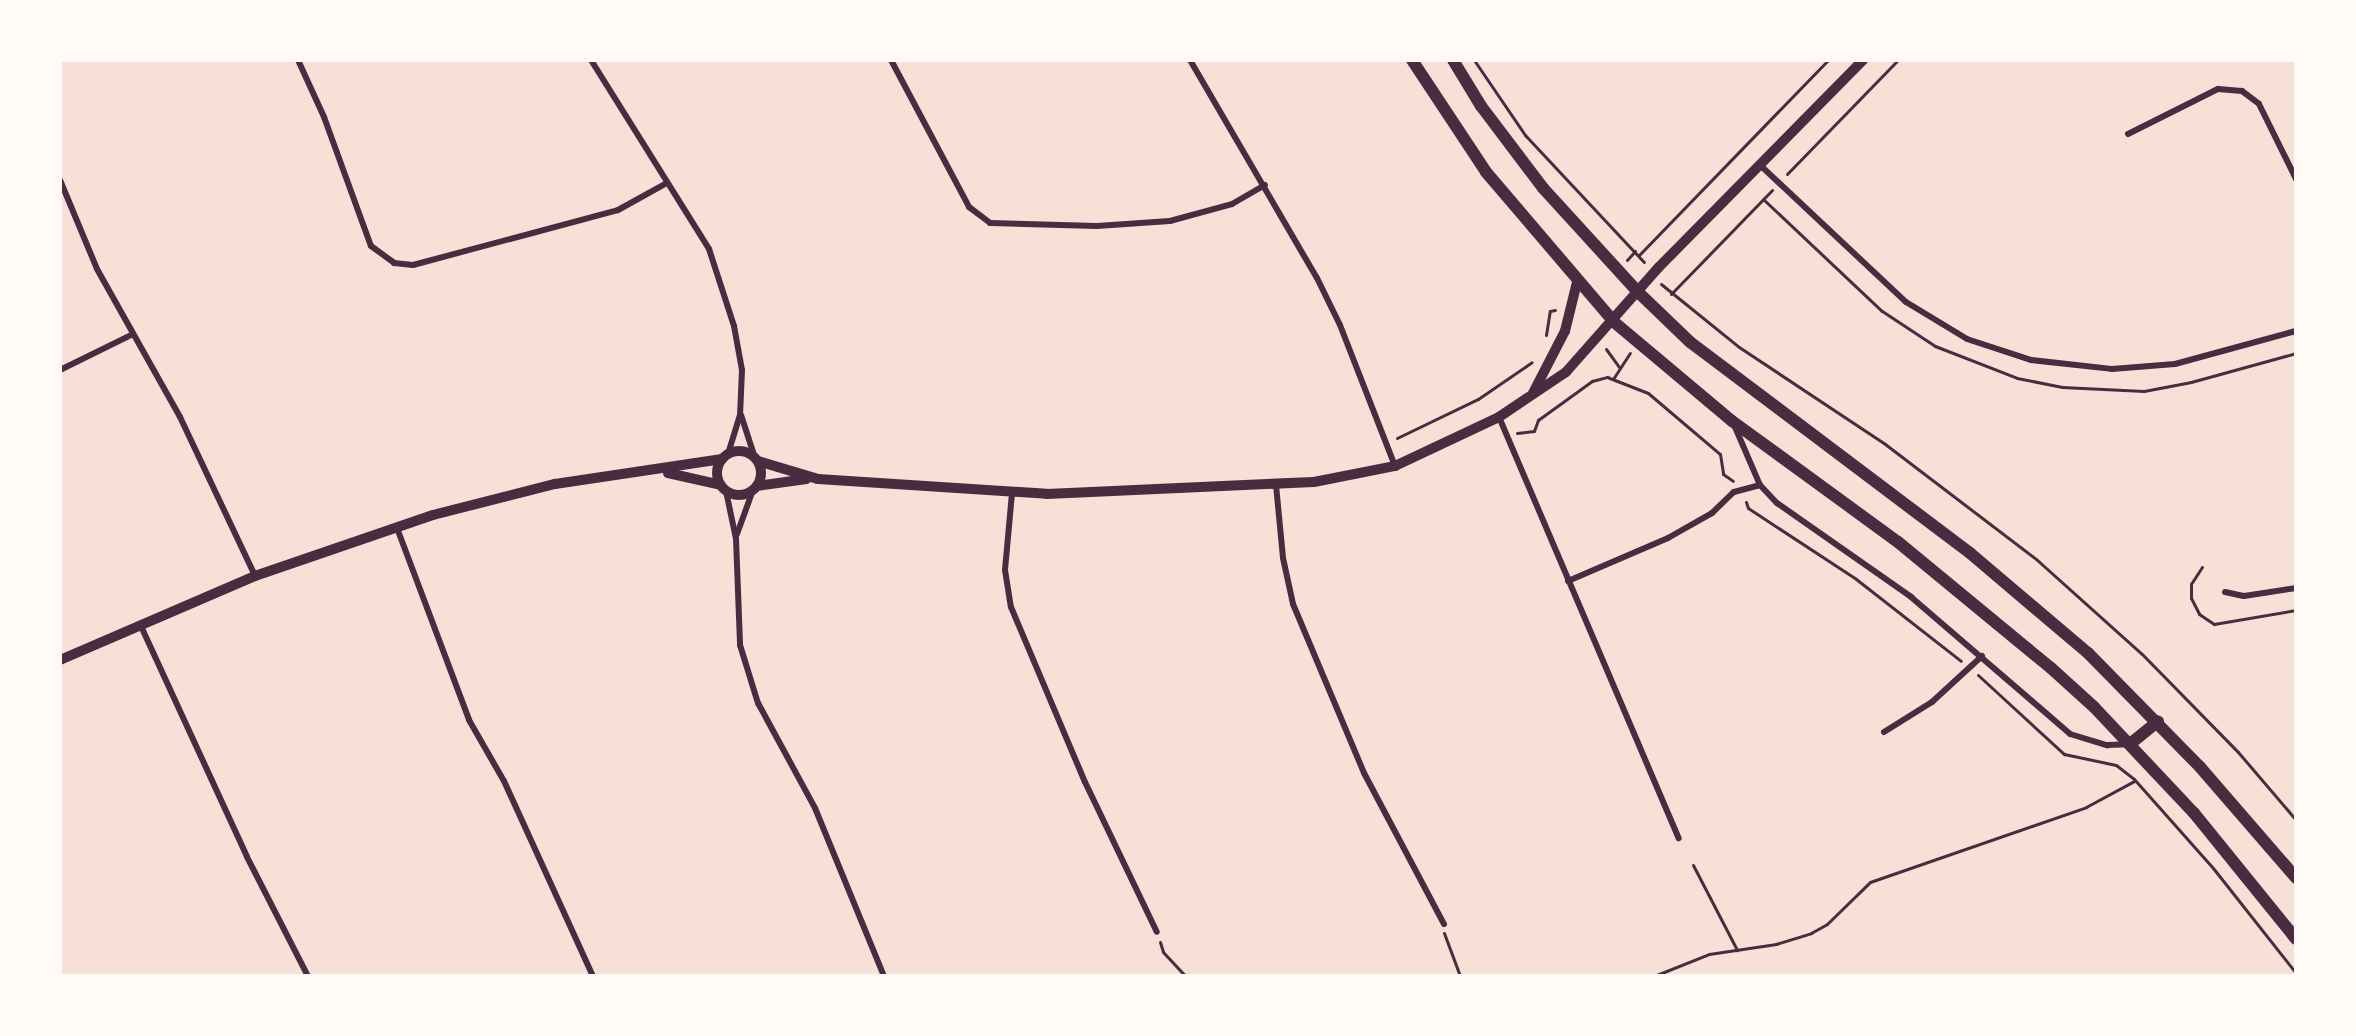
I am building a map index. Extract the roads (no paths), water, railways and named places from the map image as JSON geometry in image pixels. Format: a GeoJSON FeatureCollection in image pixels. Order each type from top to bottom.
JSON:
{"type":"FeatureCollection","features":[{"type":"Feature","properties":{"kind":"main road"},"geometry":{"type":"LineString","coordinates":[[1412,60],[1486,172],[1577,282],[1614,322],[1732,421],[1957,588],[2051,668],[2130,744],[2242,869],[2296,939]]}},
{"type":"Feature","properties":{"kind":"main road"},"geometry":{"type":"LineString","coordinates":[[1453,60],[1481,106],[1543,188],[1638,292],[1690,342],[2032,604],[2158,721],[2296,878]]}},
{"type":"Feature","properties":{"kind":"main road"},"geometry":{"type":"LineString","coordinates":[[2130,744],[2158,721]]}},
{"type":"Feature","properties":{"kind":"street"},"geometry":{"type":"LineString","coordinates":[[297,60],[324,117],[371,246],[394,263],[413,264],[618,210],[667,183]]}},
{"type":"Feature","properties":{"kind":"street"},"geometry":{"type":"LineString","coordinates":[[591,60],[709,249],[734,326],[742,370],[740,415],[725,457],[717,472],[736,538],[740,645],[758,704],[814,808],[884,976]]}},
{"type":"Feature","properties":{"kind":"street"},"geometry":{"type":"LineString","coordinates":[[891,60],[969,207],[990,222],[1096,226],[1170,221],[1232,204],[1265,185]]}},
{"type":"Feature","properties":{"kind":"street"},"geometry":{"type":"LineString","coordinates":[[1190,60],[1265,185],[1340,325],[1395,466]]}},
{"type":"Feature","properties":{"kind":"street"},"geometry":{"type":"LineString","coordinates":[[654,472],[723,488],[740,495],[755,488],[818,479],[1012,493],[1276,485],[1334,479],[1395,466],[1499,417],[1566,372],[1599,339],[1653,274],[1863,60]]}},
{"type":"Feature","properties":{"kind":"street"},"geometry":{"type":"LineString","coordinates":[[2128,134],[2218,89],[2242,91],[2259,104],[2296,179]]}},
{"type":"Feature","properties":{"kind":"street"},"geometry":{"type":"LineString","coordinates":[[1760,165],[1906,302],[1967,339],[2031,360],[2112,369],[2175,364],[2296,331]]}},
{"type":"Feature","properties":{"kind":"street"},"geometry":{"type":"LineString","coordinates":[[60,180],[131,335],[180,417],[255,576]]}},
{"type":"Feature","properties":{"kind":"street"},"geometry":{"type":"LineString","coordinates":[[1532,396],[1555,353],[1571,311],[1577,282]]}},
{"type":"Feature","properties":{"kind":"street"},"geometry":{"type":"LineString","coordinates":[[60,370],[131,335]]}},
{"type":"Feature","properties":{"kind":"street"},"geometry":{"type":"LineString","coordinates":[[736,538],[761,474],[740,415]]}},
{"type":"Feature","properties":{"kind":"street"},"geometry":{"type":"LineString","coordinates":[[1499,417],[1679,838]]}},
{"type":"Feature","properties":{"kind":"street"},"geometry":{"type":"LineString","coordinates":[[1732,421],[1760,484],[1776,503],[1911,597],[2070,734],[2107,745],[2130,744]]}},
{"type":"Feature","properties":{"kind":"street"},"geometry":{"type":"LineString","coordinates":[[60,660],[139,624],[255,576],[509,493],[654,472],[725,457],[742,451],[757,459],[818,479]]}},
{"type":"Feature","properties":{"kind":"street"},"geometry":{"type":"LineString","coordinates":[[1568,581],[1668,538],[1712,513],[1740,489],[1760,484]]}},
{"type":"Feature","properties":{"kind":"street"},"geometry":{"type":"LineString","coordinates":[[1276,485],[1283,558],[1293,604],[1364,774],[1444,924]]}},
{"type":"Feature","properties":{"kind":"street"},"geometry":{"type":"LineString","coordinates":[[1012,493],[1005,570],[1011,607],[1085,782],[1157,932]]}},
{"type":"Feature","properties":{"kind":"street"},"geometry":{"type":"LineString","coordinates":[[397,528],[469,720],[504,781],[593,976]]}},
{"type":"Feature","properties":{"kind":"street"},"geometry":{"type":"LineString","coordinates":[[2225,592],[2254,596],[2296,588]]}},
{"type":"Feature","properties":{"kind":"street"},"geometry":{"type":"LineString","coordinates":[[139,624],[247,857],[308,976]]}},
{"type":"Feature","properties":{"kind":"street"},"geometry":{"type":"LineString","coordinates":[[1884,732],[1932,702],[1982,656]]}}]}
